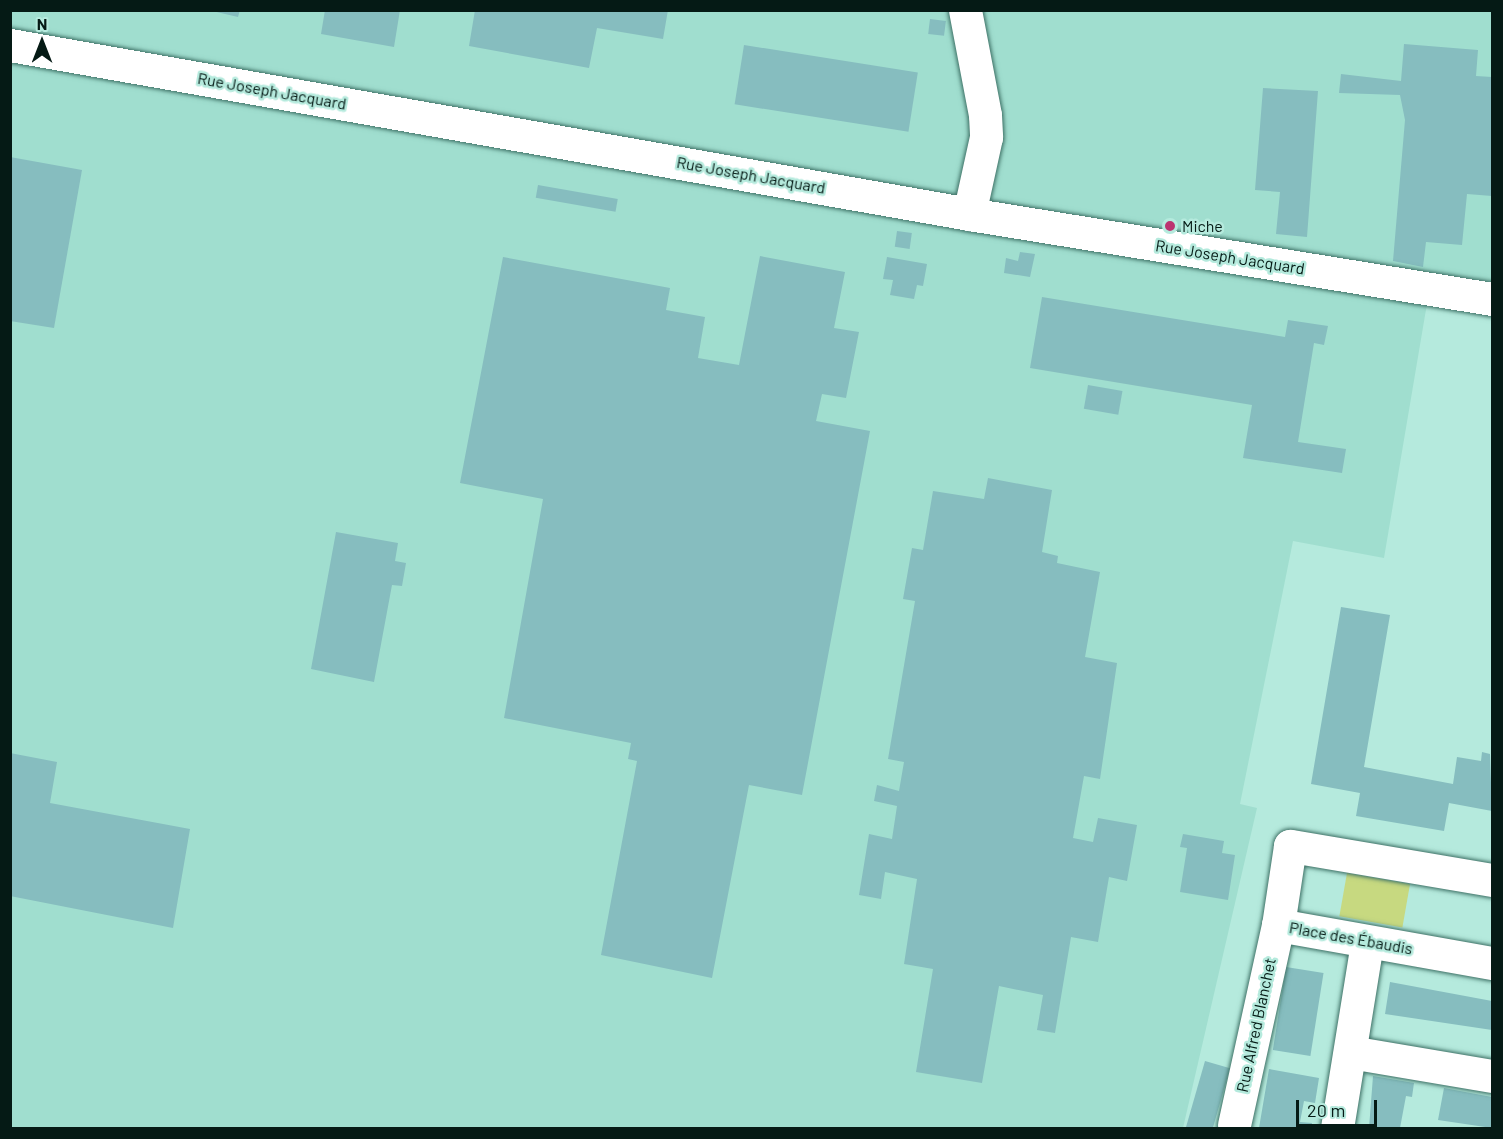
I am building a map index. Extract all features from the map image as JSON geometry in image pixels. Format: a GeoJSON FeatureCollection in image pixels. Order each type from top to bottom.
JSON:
{"type":"FeatureCollection","features":[{"type":"Feature","properties":{"kind":"street"},"geometry":{"type":"LineString","coordinates":[[965,10],[986,115],[986,137],[969,214]]}},
{"type":"Feature","properties":{"kind":"street","name":"Rue Joseph Jacquard"},"geometry":{"type":"LineString","coordinates":[[10,45],[969,214],[1492,299]]}},
{"type":"Feature","properties":{"kind":"street","name":"Place des Ébaudis"},"geometry":{"type":"LineString","coordinates":[[1492,880],[1290,846],[1278,925],[1492,963]]}},
{"type":"Feature","properties":{"kind":"street","name":"Rue Alfred Blanchet"},"geometry":{"type":"LineString","coordinates":[[1234,1125],[1278,925]]}},
{"type":"Feature","properties":{"kind":"street"},"geometry":{"type":"LineString","coordinates":[[1337,1128],[1367,942]]}},
{"type":"Feature","properties":{"kind":"street"},"geometry":{"type":"LineString","coordinates":[[1350,1052],[1492,1076]]}},
{"type":"Feature","properties":{"kind":"shaded area"},"geometry":{"type":"Polygon","coordinates":[[[10,11],[1492,11],[1492,282],[1432,274],[1384,558],[1293,541],[1240,804],[1257,808],[1183,1128],[11,1128],[10,11]]]}},
{"type":"Feature","properties":{"kind":"green space"},"geometry":{"type":"Polygon","coordinates":[[[1347,873],[1410,884],[1402,927],[1339,916],[1347,873]]]}},
{"type":"Feature","properties":{"kind":"building"},"geometry":{"type":"Polygon","coordinates":[[[208,10],[240,10],[238,17],[208,10]]]}},
{"type":"Feature","properties":{"kind":"building"},"geometry":{"type":"Polygon","coordinates":[[[325,10],[400,10],[394,47],[321,34],[325,10]]]}},
{"type":"Feature","properties":{"kind":"building"},"geometry":{"type":"Polygon","coordinates":[[[475,10],[668,10],[663,39],[597,28],[589,68],[469,46],[475,10]]]}},
{"type":"Feature","properties":{"kind":"building"},"geometry":{"type":"Polygon","coordinates":[[[930,19],[946,21],[944,36],[928,34],[930,19]]]}},
{"type":"Feature","properties":{"kind":"building"},"geometry":{"type":"Polygon","coordinates":[[[1404,44],[1478,50],[1476,76],[1492,77],[1492,196],[1467,194],[1462,245],[1426,242],[1423,267],[1393,261],[1405,120],[1400,95],[1339,93],[1341,74],[1401,81],[1404,44]]]}},
{"type":"Feature","properties":{"kind":"building"},"geometry":{"type":"Polygon","coordinates":[[[744,45],[918,73],[908,132],[735,104],[744,45]]]}},
{"type":"Feature","properties":{"kind":"building"},"geometry":{"type":"Polygon","coordinates":[[[1263,88],[1318,91],[1307,237],[1276,234],[1280,192],[1255,190],[1263,88]]]}},
{"type":"Feature","properties":{"kind":"building"},"geometry":{"type":"Polygon","coordinates":[[[10,157],[82,170],[54,328],[10,321],[10,157]]]}},
{"type":"Feature","properties":{"kind":"building"},"geometry":{"type":"Polygon","coordinates":[[[538,185],[618,199],[616,212],[536,198],[538,185]]]}},
{"type":"Feature","properties":{"kind":"building"},"geometry":{"type":"Polygon","coordinates":[[[897,231],[912,233],[910,249],[895,247],[897,231]]]}},
{"type":"Feature","properties":{"kind":"building"},"geometry":{"type":"Polygon","coordinates":[[[1020,252],[1035,254],[1030,277],[1004,273],[1006,258],[1018,261],[1020,252]]]}},
{"type":"Feature","properties":{"kind":"building"},"geometry":{"type":"Polygon","coordinates":[[[760,256],[845,272],[834,328],[859,332],[846,398],[822,394],[816,421],[870,431],[802,795],[749,785],[712,978],[601,955],[637,761],[628,759],[631,743],[504,718],[543,499],[460,483],[503,257],[670,288],[666,310],[705,317],[698,358],[739,365],[760,256]]]}},
{"type":"Feature","properties":{"kind":"building"},"geometry":{"type":"Polygon","coordinates":[[[887,257],[927,264],[923,286],[917,285],[914,299],[890,295],[893,280],[883,279],[887,257]]]}},
{"type":"Feature","properties":{"kind":"building"},"geometry":{"type":"Polygon","coordinates":[[[1042,297],[1285,337],[1288,320],[1328,326],[1324,345],[1314,343],[1298,442],[1346,449],[1342,473],[1243,458],[1252,405],[1030,368],[1042,297]]]}},
{"type":"Feature","properties":{"kind":"building"},"geometry":{"type":"Polygon","coordinates":[[[1088,385],[1122,391],[1118,415],[1084,409],[1088,385]]]}},
{"type":"Feature","properties":{"kind":"building"},"geometry":{"type":"Polygon","coordinates":[[[988,478],[1052,490],[1042,552],[1058,556],[1057,563],[1100,572],[1085,657],[1117,663],[1100,779],[1084,776],[1073,838],[1093,842],[1098,818],[1137,825],[1127,881],[1109,877],[1098,942],[1071,937],[1055,1033],[1037,1030],[1043,995],[999,986],[982,1083],[916,1072],[933,969],[904,964],[917,879],[885,872],[881,899],[859,895],[869,834],[892,839],[897,806],[874,801],[877,785],[899,791],[904,762],[888,759],[915,601],[903,599],[912,548],[923,550],[933,491],[984,499],[988,478]]]}},
{"type":"Feature","properties":{"kind":"building"},"geometry":{"type":"Polygon","coordinates":[[[336,532],[398,543],[395,561],[406,563],[402,586],[392,585],[374,682],[311,669],[336,532]]]}},
{"type":"Feature","properties":{"kind":"building"},"geometry":{"type":"Polygon","coordinates":[[[1341,607],[1390,615],[1364,767],[1453,784],[1457,757],[1481,761],[1482,752],[1490,754],[1492,811],[1449,803],[1444,831],[1356,816],[1360,793],[1311,784],[1341,607]]]}},
{"type":"Feature","properties":{"kind":"building"},"geometry":{"type":"Polygon","coordinates":[[[10,753],[57,762],[50,803],[190,829],[173,928],[10,896],[10,753]]]}},
{"type":"Feature","properties":{"kind":"building"},"geometry":{"type":"Polygon","coordinates":[[[1183,834],[1224,841],[1222,853],[1235,855],[1228,900],[1180,892],[1187,848],[1180,847],[1183,834]]]}},
{"type":"Feature","properties":{"kind":"building"},"geometry":{"type":"Polygon","coordinates":[[[1286,967],[1324,973],[1310,1056],[1273,1050],[1286,967]]]}},
{"type":"Feature","properties":{"kind":"building"},"geometry":{"type":"Polygon","coordinates":[[[1390,982],[1492,1001],[1492,1030],[1385,1014],[1390,982]]]}},
{"type":"Feature","properties":{"kind":"building"},"geometry":{"type":"Polygon","coordinates":[[[1205,1061],[1230,1068],[1213,1128],[1186,1127],[1205,1061]]]}},
{"type":"Feature","properties":{"kind":"building"},"geometry":{"type":"Polygon","coordinates":[[[1269,1069],[1319,1078],[1315,1103],[1304,1101],[1300,1122],[1312,1123],[1311,1128],[1259,1128],[1269,1069]]]}},
{"type":"Feature","properties":{"kind":"building"},"geometry":{"type":"Polygon","coordinates":[[[1373,1076],[1414,1083],[1412,1097],[1406,1096],[1400,1128],[1369,1128],[1373,1076]]]}},
{"type":"Feature","properties":{"kind":"building"},"geometry":{"type":"Polygon","coordinates":[[[1444,1088],[1492,1097],[1492,1128],[1438,1120],[1444,1088]]]}},
{"type":"Feature","properties":{"kind":"place","name":"Miche"},"geometry":{"type":"Point","coordinates":[1170,226]}}]}
